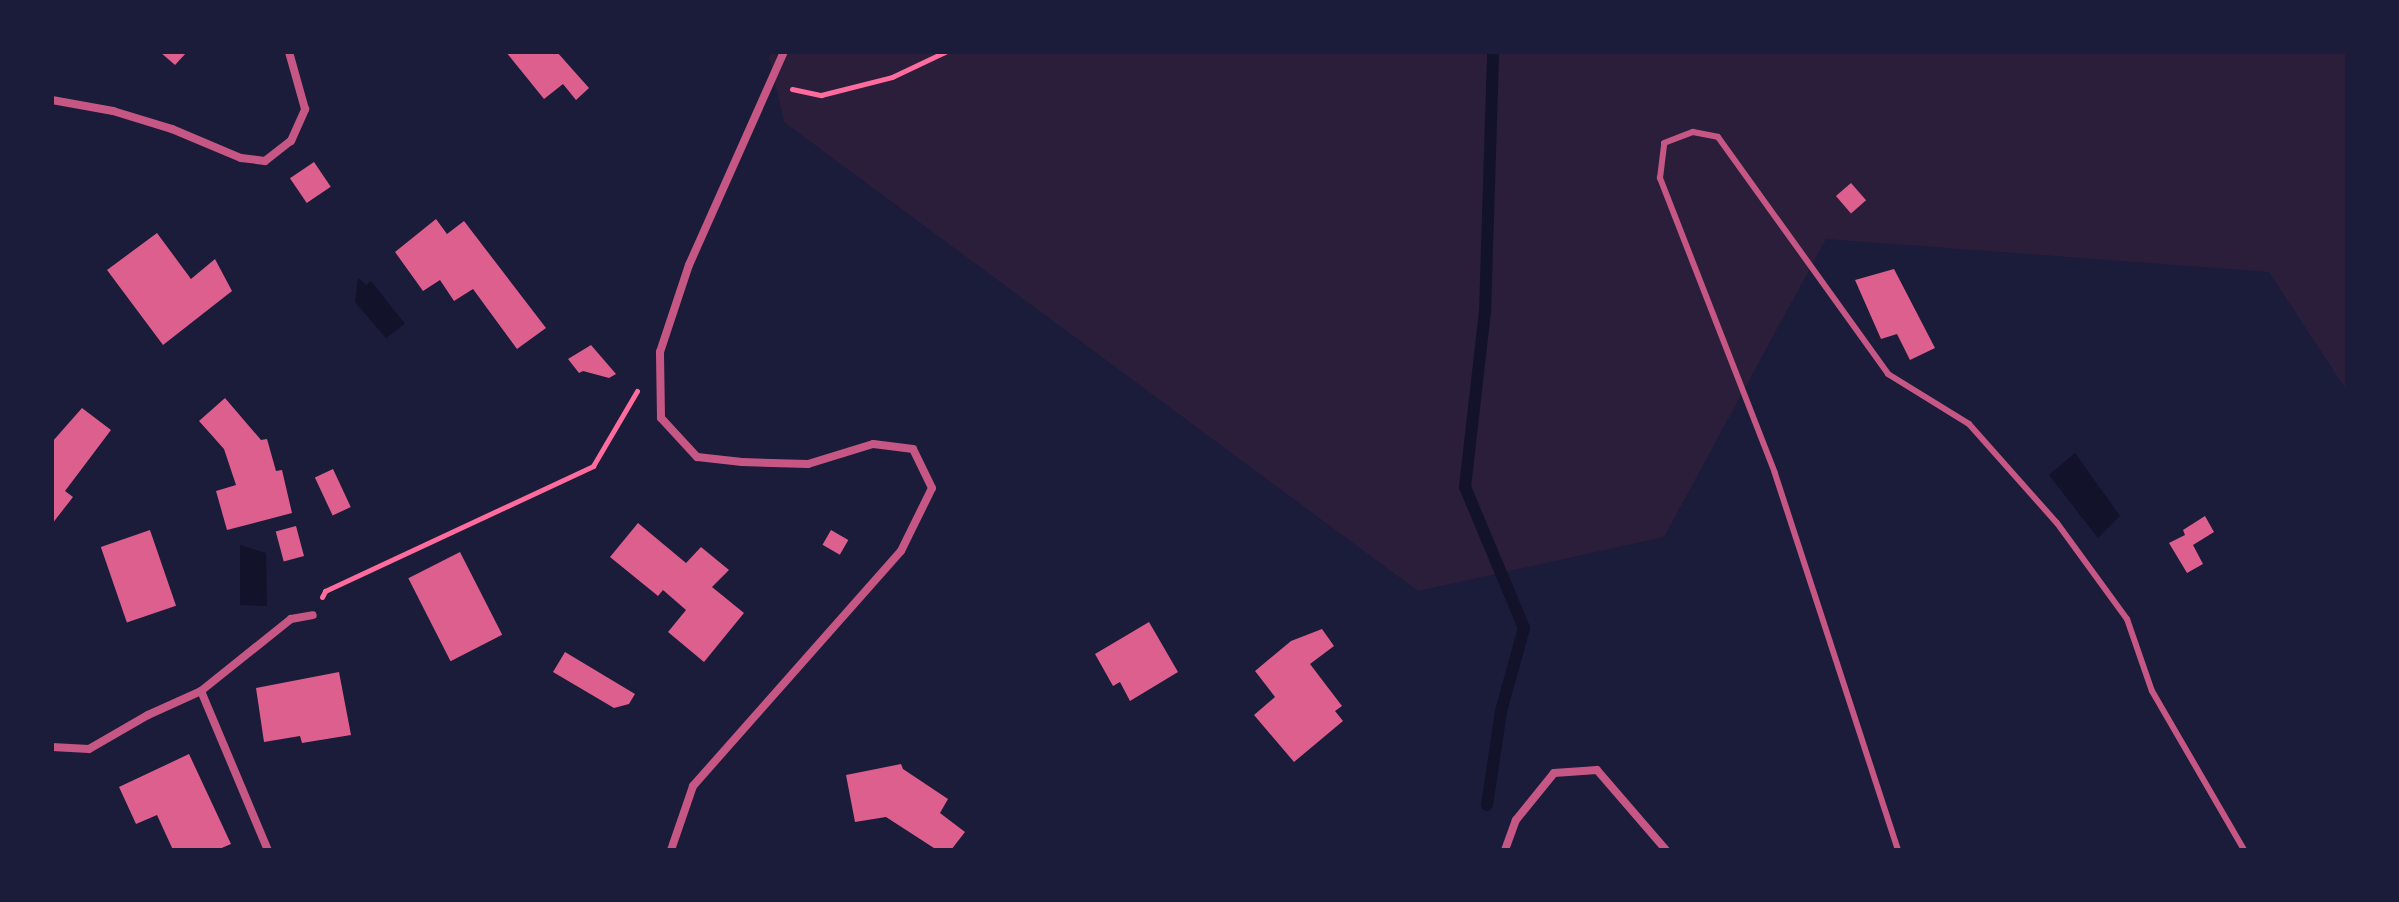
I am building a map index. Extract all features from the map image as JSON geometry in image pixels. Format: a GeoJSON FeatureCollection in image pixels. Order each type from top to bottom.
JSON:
{"type":"FeatureCollection","features":[{"type":"Feature","properties":{"kind":"street"},"geometry":{"type":"LineString","coordinates":[[52,100],[113,111],[172,129],[241,158],[265,161],[291,141],[305,109],[289,52]]}},
{"type":"Feature","properties":{"kind":"street"},"geometry":{"type":"LineString","coordinates":[[671,850],[693,786],[901,551],[932,488],[913,449],[873,444],[808,464],[697,457],[661,418],[660,352],[689,265],[743,138],[771,86],[784,52]]}},
{"type":"Feature","properties":{"kind":"street"},"geometry":{"type":"LineString","coordinates":[[52,747],[89,749],[148,715],[201,691],[291,619],[313,615]]}},
{"type":"Feature","properties":{"kind":"street"},"geometry":{"type":"LineString","coordinates":[[201,691],[268,850]]}},
{"type":"Feature","properties":{"kind":"street"},"geometry":{"type":"LineString","coordinates":[[1505,850],[1516,820],[1554,773],[1597,770],[1666,850]]}},
{"type":"Feature","properties":{"kind":"lane"},"geometry":{"type":"LineString","coordinates":[[1898,850],[1775,473],[1660,178],[1664,143],[1693,132],[1718,137],[1888,374],[1969,424],[2057,523],[2127,619],[2152,691],[2244,850]]}},
{"type":"Feature","properties":{"kind":"path"},"geometry":{"type":"LineString","coordinates":[[771,86],[821,95],[892,77],[945,52]]}},
{"type":"Feature","properties":{"kind":"path"},"geometry":{"type":"LineString","coordinates":[[313,615],[325,591],[593,466],[660,352]]}},
{"type":"Feature","properties":{"kind":"shaded area"},"geometry":{"type":"Polygon","coordinates":[[[768,52],[2347,52],[2347,391],[2269,272],[1826,239],[1664,537],[1418,591],[784,122],[768,52]]]}},
{"type":"Feature","properties":{"kind":"shaded area"},"geometry":{"type":"Polygon","coordinates":[[[358,278],[366,285],[371,281],[405,324],[386,338],[355,302],[358,278]]]}},
{"type":"Feature","properties":{"kind":"shaded area"},"geometry":{"type":"Polygon","coordinates":[[[2075,453],[2120,516],[2098,538],[2049,475],[2075,453]]]}},
{"type":"Feature","properties":{"kind":"shaded area"},"geometry":{"type":"Polygon","coordinates":[[[240,545],[266,553],[267,606],[240,605],[240,545]]]}},
{"type":"Feature","properties":{"kind":"building"},"geometry":{"type":"Polygon","coordinates":[[[160,52],[187,52],[175,65],[160,52]]]}},
{"type":"Feature","properties":{"kind":"building"},"geometry":{"type":"Polygon","coordinates":[[[506,52],[557,52],[589,88],[576,100],[563,84],[544,99],[506,52]]]}},
{"type":"Feature","properties":{"kind":"building"},"geometry":{"type":"Polygon","coordinates":[[[314,162],[331,187],[307,203],[290,178],[314,162]]]}},
{"type":"Feature","properties":{"kind":"building"},"geometry":{"type":"Polygon","coordinates":[[[1851,183],[1866,200],[1851,213],[1836,196],[1851,183]]]}},
{"type":"Feature","properties":{"kind":"building"},"geometry":{"type":"Polygon","coordinates":[[[436,219],[447,234],[464,221],[546,328],[517,349],[473,289],[454,301],[440,280],[423,291],[395,252],[436,219]]]}},
{"type":"Feature","properties":{"kind":"building"},"geometry":{"type":"Polygon","coordinates":[[[157,233],[191,279],[215,259],[232,291],[163,345],[107,270],[157,233]]]}},
{"type":"Feature","properties":{"kind":"building"},"geometry":{"type":"Polygon","coordinates":[[[1894,269],[1935,348],[1910,360],[1897,334],[1881,339],[1855,280],[1894,269]]]}},
{"type":"Feature","properties":{"kind":"building"},"geometry":{"type":"Polygon","coordinates":[[[591,345],[616,374],[609,378],[583,371],[579,373],[568,359],[591,345]]]}},
{"type":"Feature","properties":{"kind":"building"},"geometry":{"type":"Polygon","coordinates":[[[225,398],[261,440],[267,439],[276,471],[282,470],[292,513],[227,530],[216,491],[236,485],[224,449],[199,421],[225,398]]]}},
{"type":"Feature","properties":{"kind":"building"},"geometry":{"type":"Polygon","coordinates":[[[82,408],[111,430],[65,491],[73,497],[52,524],[52,442],[82,408]]]}},
{"type":"Feature","properties":{"kind":"building"},"geometry":{"type":"Polygon","coordinates":[[[333,469],[351,507],[333,516],[315,477],[333,469]]]}},
{"type":"Feature","properties":{"kind":"building"},"geometry":{"type":"Polygon","coordinates":[[[2205,516],[2214,532],[2193,545],[2203,564],[2187,573],[2169,543],[2185,535],[2183,530],[2205,516]]]}},
{"type":"Feature","properties":{"kind":"building"},"geometry":{"type":"Polygon","coordinates":[[[638,523],[686,563],[701,547],[729,570],[712,587],[744,613],[704,662],[668,632],[686,610],[663,590],[658,596],[610,557],[638,523]]]}},
{"type":"Feature","properties":{"kind":"building"},"geometry":{"type":"Polygon","coordinates":[[[296,526],[304,556],[284,561],[276,531],[296,526]]]}},
{"type":"Feature","properties":{"kind":"building"},"geometry":{"type":"Polygon","coordinates":[[[150,530],[176,606],[127,623],[101,547],[150,530]]]}},
{"type":"Feature","properties":{"kind":"building"},"geometry":{"type":"Polygon","coordinates":[[[831,530],[848,540],[840,555],[822,545],[831,530]]]}},
{"type":"Feature","properties":{"kind":"building"},"geometry":{"type":"Polygon","coordinates":[[[460,552],[502,635],[451,661],[408,578],[460,552]]]}},
{"type":"Feature","properties":{"kind":"building"},"geometry":{"type":"Polygon","coordinates":[[[1149,622],[1178,672],[1130,701],[1120,682],[1113,686],[1095,654],[1149,622]]]}},
{"type":"Feature","properties":{"kind":"building"},"geometry":{"type":"Polygon","coordinates":[[[1322,629],[1334,646],[1310,664],[1342,706],[1335,711],[1343,721],[1294,762],[1254,715],[1275,697],[1255,671],[1291,641],[1322,629]]]}},
{"type":"Feature","properties":{"kind":"building"},"geometry":{"type":"Polygon","coordinates":[[[565,652],[635,694],[629,704],[614,708],[553,672],[565,652]]]}},
{"type":"Feature","properties":{"kind":"building"},"geometry":{"type":"Polygon","coordinates":[[[339,672],[351,735],[302,743],[300,736],[264,742],[256,688],[339,672]]]}},
{"type":"Feature","properties":{"kind":"building"},"geometry":{"type":"Polygon","coordinates":[[[189,754],[231,844],[217,850],[173,850],[157,815],[136,824],[119,787],[189,754]]]}},
{"type":"Feature","properties":{"kind":"building"},"geometry":{"type":"Polygon","coordinates":[[[901,764],[903,769],[948,799],[940,813],[965,832],[951,850],[937,850],[886,817],[855,822],[846,775],[901,764]]]}},
{"type":"Feature","properties":{"kind":"waterway"},"geometry":{"type":"LineString","coordinates":[[1487,805],[1501,711],[1524,628],[1465,487],[1485,312],[1493,52]]}}]}
